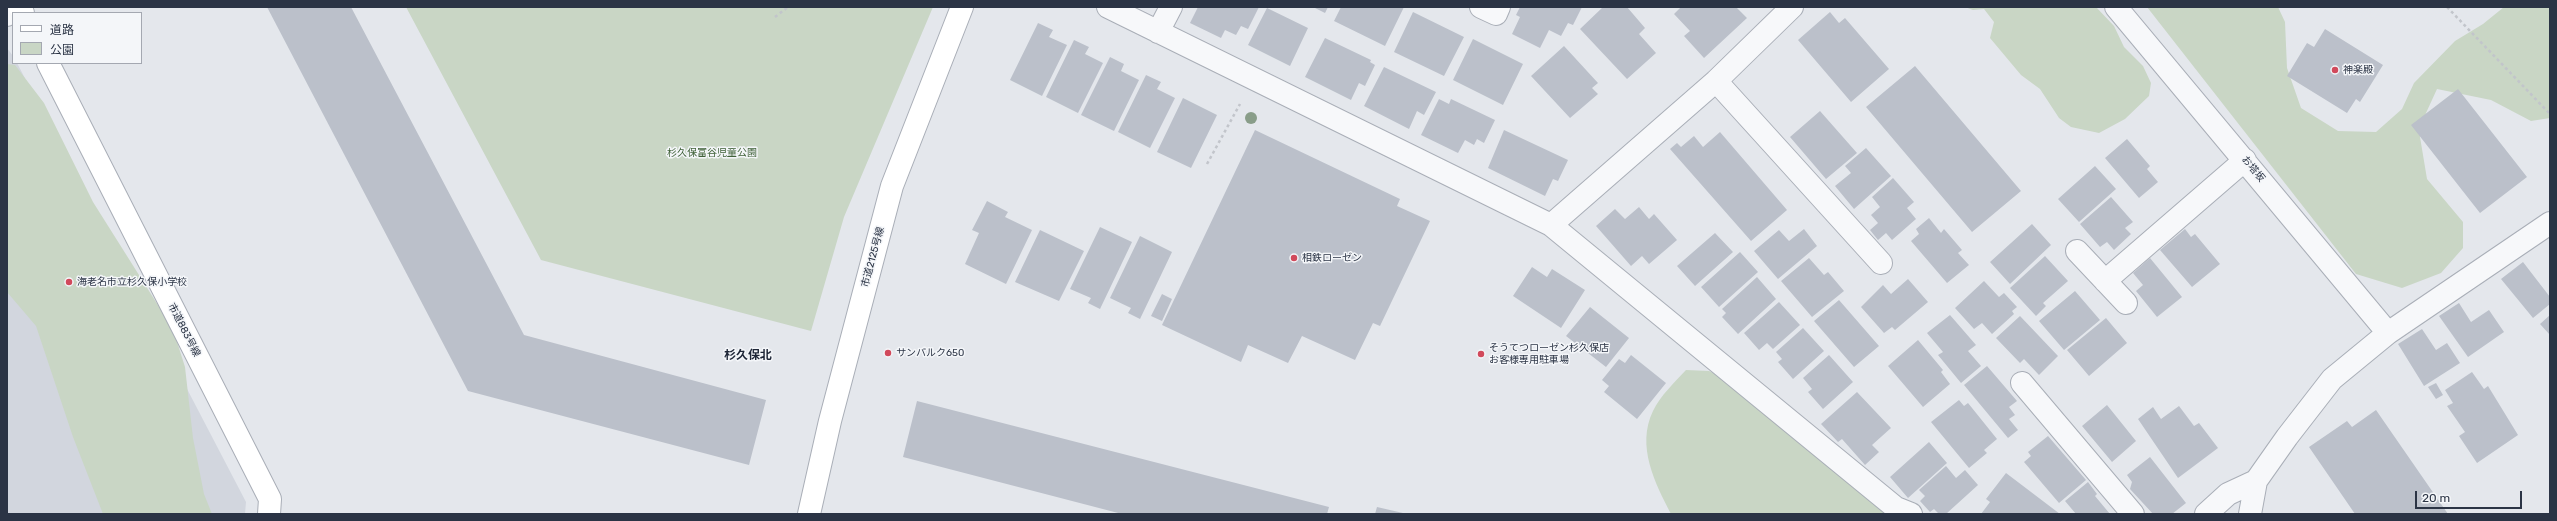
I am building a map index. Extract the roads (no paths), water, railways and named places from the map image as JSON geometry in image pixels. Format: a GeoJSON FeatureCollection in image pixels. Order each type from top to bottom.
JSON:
{"type":"FeatureCollection","features":[{"type":"Feature","properties":{"kind":"street"},"geometry":{"type":"LineString","coordinates":[[7,15],[20,7]]}},
{"type":"Feature","properties":{"kind":"street","name":"市道2125号線"},"geometry":{"type":"LineString","coordinates":[[809,514],[830,421],[892,186],[962,7]]}},
{"type":"Feature","properties":{"kind":"street"},"geometry":{"type":"LineString","coordinates":[[1108,7],[1551,225],[1896,508],[1911,514]]}},
{"type":"Feature","properties":{"kind":"street"},"geometry":{"type":"LineString","coordinates":[[1158,32],[1171,7]]}},
{"type":"Feature","properties":{"kind":"street"},"geometry":{"type":"LineString","coordinates":[[1481,7],[1496,14],[1499,7]]}},
{"type":"Feature","properties":{"kind":"street"},"geometry":{"type":"LineString","coordinates":[[1551,225],[1716,81],[1792,7]]}},
{"type":"Feature","properties":{"kind":"street","name":"お塔坂"},"geometry":{"type":"LineString","coordinates":[[2116,7],[2388,333]]}},
{"type":"Feature","properties":{"kind":"street","name":"市道883号線"},"geometry":{"type":"LineString","coordinates":[[49,64],[270,499],[269,514]]}},
{"type":"Feature","properties":{"kind":"street"},"geometry":{"type":"LineString","coordinates":[[1716,81],[1881,263]]}},
{"type":"Feature","properties":{"kind":"street"},"geometry":{"type":"LineString","coordinates":[[2105,281],[2245,160]]}},
{"type":"Feature","properties":{"kind":"street"},"geometry":{"type":"LineString","coordinates":[[2250,514],[2256,481],[2287,437],[2332,379],[2388,333],[2550,223]]}},
{"type":"Feature","properties":{"kind":"street"},"geometry":{"type":"LineString","coordinates":[[2077,251],[2126,303]]}},
{"type":"Feature","properties":{"kind":"street"},"geometry":{"type":"LineString","coordinates":[[2022,383],[2133,514]]}},
{"type":"Feature","properties":{"kind":"street"},"geometry":{"type":"LineString","coordinates":[[2206,514],[2228,494],[2256,481]]}},
{"type":"Feature","properties":{"kind":"place","name":"神楽殿"},"geometry":{"type":"Point","coordinates":[2335,70]}},
{"type":"Feature","properties":{"kind":"place","name":"相鉄ローゼン"},"geometry":{"type":"Point","coordinates":[1294,258]}},
{"type":"Feature","properties":{"kind":"place","name":"海老名市立杉久保小学校"},"geometry":{"type":"Point","coordinates":[69,282]}},
{"type":"Feature","properties":{"kind":"place","name":"サンパルク650"},"geometry":{"type":"Point","coordinates":[888,353]}},
{"type":"Feature","properties":{"kind":"place","name":"そうてつローゼン杉久保店 お客様専用駐車場"},"geometry":{"type":"Point","coordinates":[1481,354]}},
{"type":"Feature","properties":{"kind":"district","name":"杉久保北"},"geometry":{"type":"Point","coordinates":[748,356]}},
{"type":"Feature","properties":{"kind":"park label","name":"杉久保富谷児童公園"},"geometry":{"type":"Point","coordinates":[712,153]}}]}
